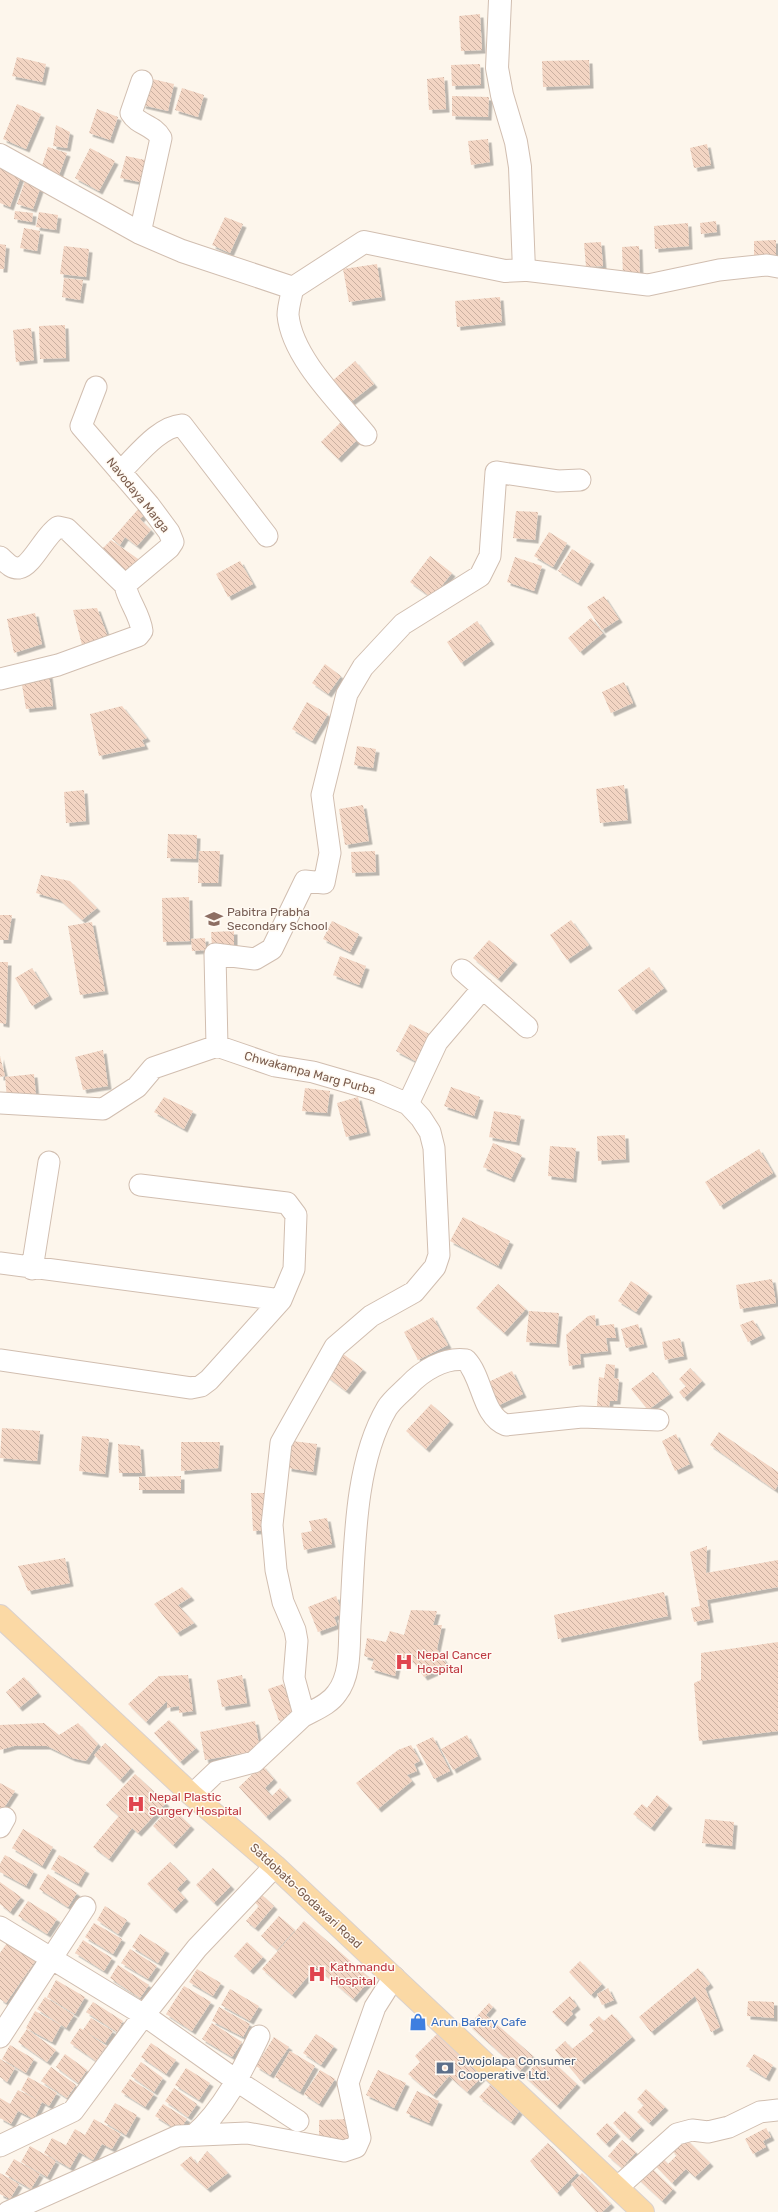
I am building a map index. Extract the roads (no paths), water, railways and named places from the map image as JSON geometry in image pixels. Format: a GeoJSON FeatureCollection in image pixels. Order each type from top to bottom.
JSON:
{"type":"FeatureCollection","features":[{"type":"Feature","properties":{"kind":"main road","name":"Satdobato-Godawari Road"},"geometry":{"type":"LineString","coordinates":[[0,1616],[192,1795],[275,1866],[394,1977],[618,2187],[634,2209]]}},
{"type":"Feature","properties":{"kind":"street"},"geometry":{"type":"LineString","coordinates":[[500,0],[498,68],[502,95],[516,142],[520,167],[524,270]]}},
{"type":"Feature","properties":{"kind":"street"},"geometry":{"type":"LineString","coordinates":[[140,233],[161,138],[157,131],[134,118],[131,113],[132,106],[142,81]]}},
{"type":"Feature","properties":{"kind":"street"},"geometry":{"type":"LineString","coordinates":[[0,155],[140,233],[182,251],[293,288]]}},
{"type":"Feature","properties":{"kind":"street"},"geometry":{"type":"LineString","coordinates":[[366,435],[310,366],[294,339],[288,314],[293,288],[364,242],[505,271],[524,270],[648,285],[719,270],[767,265],[778,267]]}},
{"type":"Feature","properties":{"kind":"street","name":"Navodaya Marga"},"geometry":{"type":"LineString","coordinates":[[96,387],[81,426],[149,505],[169,532],[173,542],[169,548],[125,585]]}},
{"type":"Feature","properties":{"kind":"street"},"geometry":{"type":"LineString","coordinates":[[120,472],[162,432],[175,426],[182,425],[267,536]]}},
{"type":"Feature","properties":{"kind":"street"},"geometry":{"type":"LineString","coordinates":[[0,1103],[103,1109],[137,1087],[153,1068],[217,1046],[214,954],[255,959],[272,949],[305,881],[324,882],[330,853],[322,795],[347,694],[364,667],[403,624],[480,576],[490,556],[496,472],[558,481],[580,480]]}},
{"type":"Feature","properties":{"kind":"street"},"geometry":{"type":"LineString","coordinates":[[0,557],[11,567],[19,568],[27,564],[51,532],[58,527],[67,529],[125,585],[126,592],[141,623],[142,631],[138,636],[58,666],[0,679]]}},
{"type":"Feature","properties":{"kind":"street"},"geometry":{"type":"LineString","coordinates":[[462,970],[527,1027]]}},
{"type":"Feature","properties":{"kind":"street"},"geometry":{"type":"LineString","coordinates":[[408,1104],[437,1042],[483,988]]}},
{"type":"Feature","properties":{"kind":"street","name":"Chwakampa Marg Purba"},"geometry":{"type":"LineString","coordinates":[[217,1046],[275,1066],[314,1072],[375,1090],[408,1104],[424,1122],[430,1132],[434,1148],[439,1255],[434,1268],[414,1292],[371,1316],[334,1347],[281,1443],[272,1525],[276,1570],[283,1602],[295,1630],[297,1641],[294,1678],[303,1711],[302,1717]]}},
{"type":"Feature","properties":{"kind":"street"},"geometry":{"type":"LineString","coordinates":[[32,1268],[49,1162]]}},
{"type":"Feature","properties":{"kind":"street"},"geometry":{"type":"LineString","coordinates":[[0,1360],[191,1388],[201,1386],[209,1380],[281,1300],[294,1269],[296,1215],[287,1203],[140,1186]]}},
{"type":"Feature","properties":{"kind":"street"},"geometry":{"type":"LineString","coordinates":[[0,1263],[281,1300]]}},
{"type":"Feature","properties":{"kind":"street"},"geometry":{"type":"LineString","coordinates":[[192,1795],[216,1772],[254,1762],[302,1717],[326,1704],[338,1693],[347,1668],[358,1509],[368,1452],[387,1408],[416,1377],[439,1364],[457,1359],[466,1360],[473,1367],[490,1410],[498,1422],[506,1425],[582,1417],[658,1420]]}},
{"type":"Feature","properties":{"kind":"street"},"geometry":{"type":"LineString","coordinates":[[0,2146],[73,2111],[144,2015],[197,1948],[275,1866]]}},
{"type":"Feature","properties":{"kind":"street"},"geometry":{"type":"LineString","coordinates":[[0,2036],[85,1908]]}},
{"type":"Feature","properties":{"kind":"street"},"geometry":{"type":"LineString","coordinates":[[0,1927],[144,2015],[237,2081],[298,2121]]}},
{"type":"Feature","properties":{"kind":"street"},"geometry":{"type":"LineString","coordinates":[[8,2212],[178,2136],[247,2133],[344,2151],[356,2147],[360,2138],[348,2082],[375,2007],[394,1977]]}},
{"type":"Feature","properties":{"kind":"street"},"geometry":{"type":"LineString","coordinates":[[194,2135],[203,2126],[237,2081],[260,2036]]}},
{"type":"Feature","properties":{"kind":"street"},"geometry":{"type":"LineString","coordinates":[[618,2187],[678,2134],[692,2130],[708,2132],[729,2127],[760,2112],[778,2110]]}},
{"type":"Feature","properties":{"kind":"place","name":"Pabitra Prabha Secondary School"},"geometry":{"type":"Point","coordinates":[214,919]}},
{"type":"Feature","properties":{"kind":"place","name":"Nepal Cancer Hospital"},"geometry":{"type":"Point","coordinates":[404,1662]}},
{"type":"Feature","properties":{"kind":"place","name":"Nepal Plastic Surgery Hospital"},"geometry":{"type":"Point","coordinates":[136,1804]}},
{"type":"Feature","properties":{"kind":"place","name":"Kathmandu Hospital"},"geometry":{"type":"Point","coordinates":[317,1974]}},
{"type":"Feature","properties":{"kind":"place","name":"Arun Bafery Cafe"},"geometry":{"type":"Point","coordinates":[418,2022]}},
{"type":"Feature","properties":{"kind":"place","name":"Jwojolapa Consumer Cooperative Ltd."},"geometry":{"type":"Point","coordinates":[445,2068]}}]}
